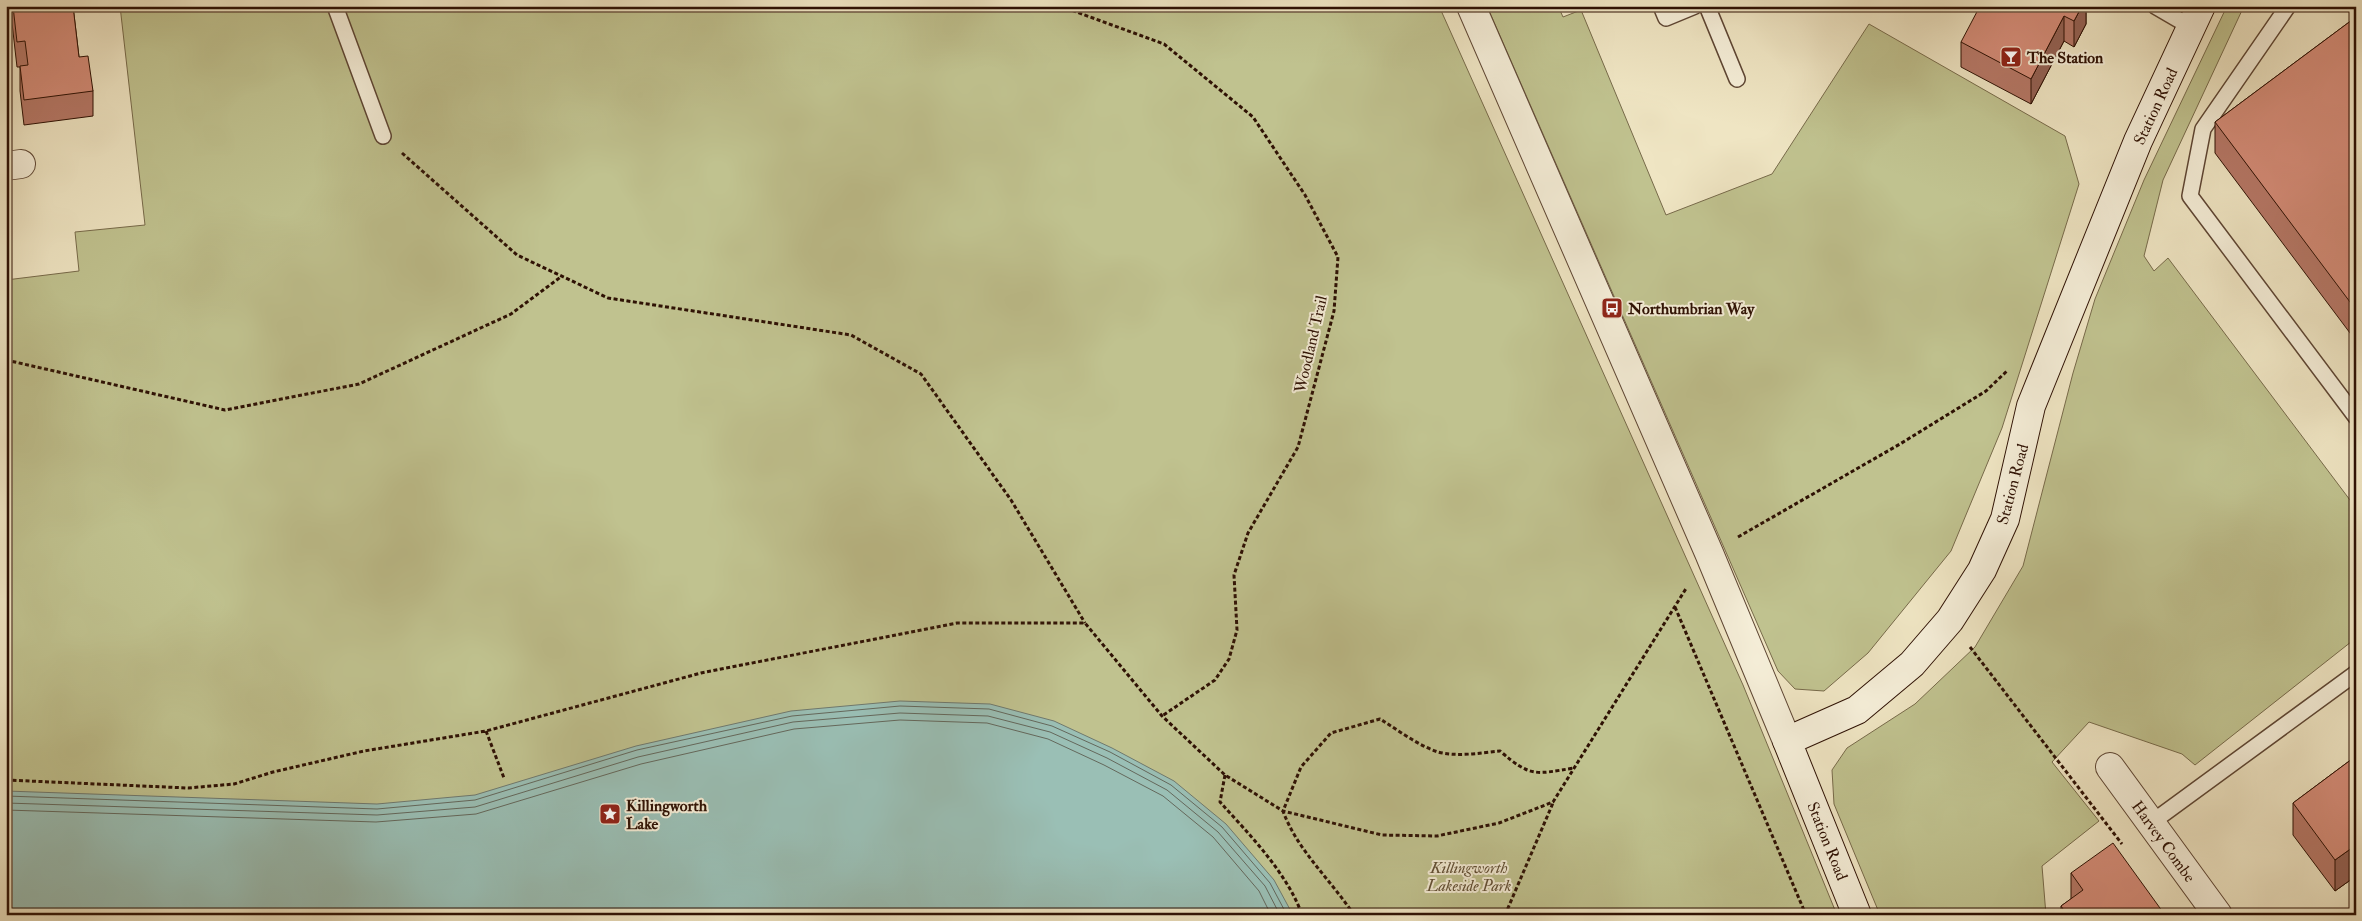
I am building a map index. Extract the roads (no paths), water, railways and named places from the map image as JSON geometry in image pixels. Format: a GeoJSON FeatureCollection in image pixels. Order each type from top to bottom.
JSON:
{"type":"FeatureCollection","features":[{"type":"Feature","properties":{"kind":"main road"},"geometry":{"type":"LineString","coordinates":[[1471,6],[1709,553],[1788,741]]}},
{"type":"Feature","properties":{"kind":"main road","name":"Station Road"},"geometry":{"type":"LineString","coordinates":[[1857,915],[1788,741],[1857,710],[1912,664],[1950,620],[1982,570],[2005,519],[2031,406],[2138,141],[2196,17]]}},
{"type":"Feature","properties":{"kind":"main road","name":"Harvey Combe"},"geometry":{"type":"LineString","coordinates":[[2110,767],[2218,915]]}},
{"type":"Feature","properties":{"kind":"lane"},"geometry":{"type":"LineString","coordinates":[[335,6],[383,136]]}},
{"type":"Feature","properties":{"kind":"lane"},"geometry":{"type":"LineString","coordinates":[[1661,6],[1666,18],[1695,6]]}},
{"type":"Feature","properties":{"kind":"lane"},"geometry":{"type":"LineString","coordinates":[[1707,6],[1737,79]]}},
{"type":"Feature","properties":{"kind":"lane"},"geometry":{"type":"LineString","coordinates":[[2155,6],[2196,17]]}},
{"type":"Feature","properties":{"kind":"lane"},"geometry":{"type":"LineString","coordinates":[[2288,6],[2203,129],[2190,196],[2356,417]]}},
{"type":"Feature","properties":{"kind":"lane"},"geometry":{"type":"LineString","coordinates":[[2151,823],[2356,673]]}},
{"type":"Feature","properties":{"kind":"water","name":"Killingworth Lake"},"geometry":{"type":"Polygon","coordinates":[[[900,701],[990,704],[1054,721],[1112,748],[1174,781],[1226,824],[1274,880],[1293,915],[6,915],[6,791],[377,804],[475,795],[636,746],[791,711],[900,701]]]}},
{"type":"Feature","properties":{"kind":"place","name":"The Station"},"geometry":{"type":"Point","coordinates":[2011,57]}},
{"type":"Feature","properties":{"kind":"place","name":"Northumbrian Way"},"geometry":{"type":"Point","coordinates":[1612,308]}},
{"type":"Feature","properties":{"kind":"place","name":"Killingworth Lake"},"geometry":{"type":"Point","coordinates":[610,814]}},
{"type":"Feature","properties":{"kind":"park label","name":"Killingworth Lakeside Park"},"geometry":{"type":"Point","coordinates":[1469,876]}}]}
